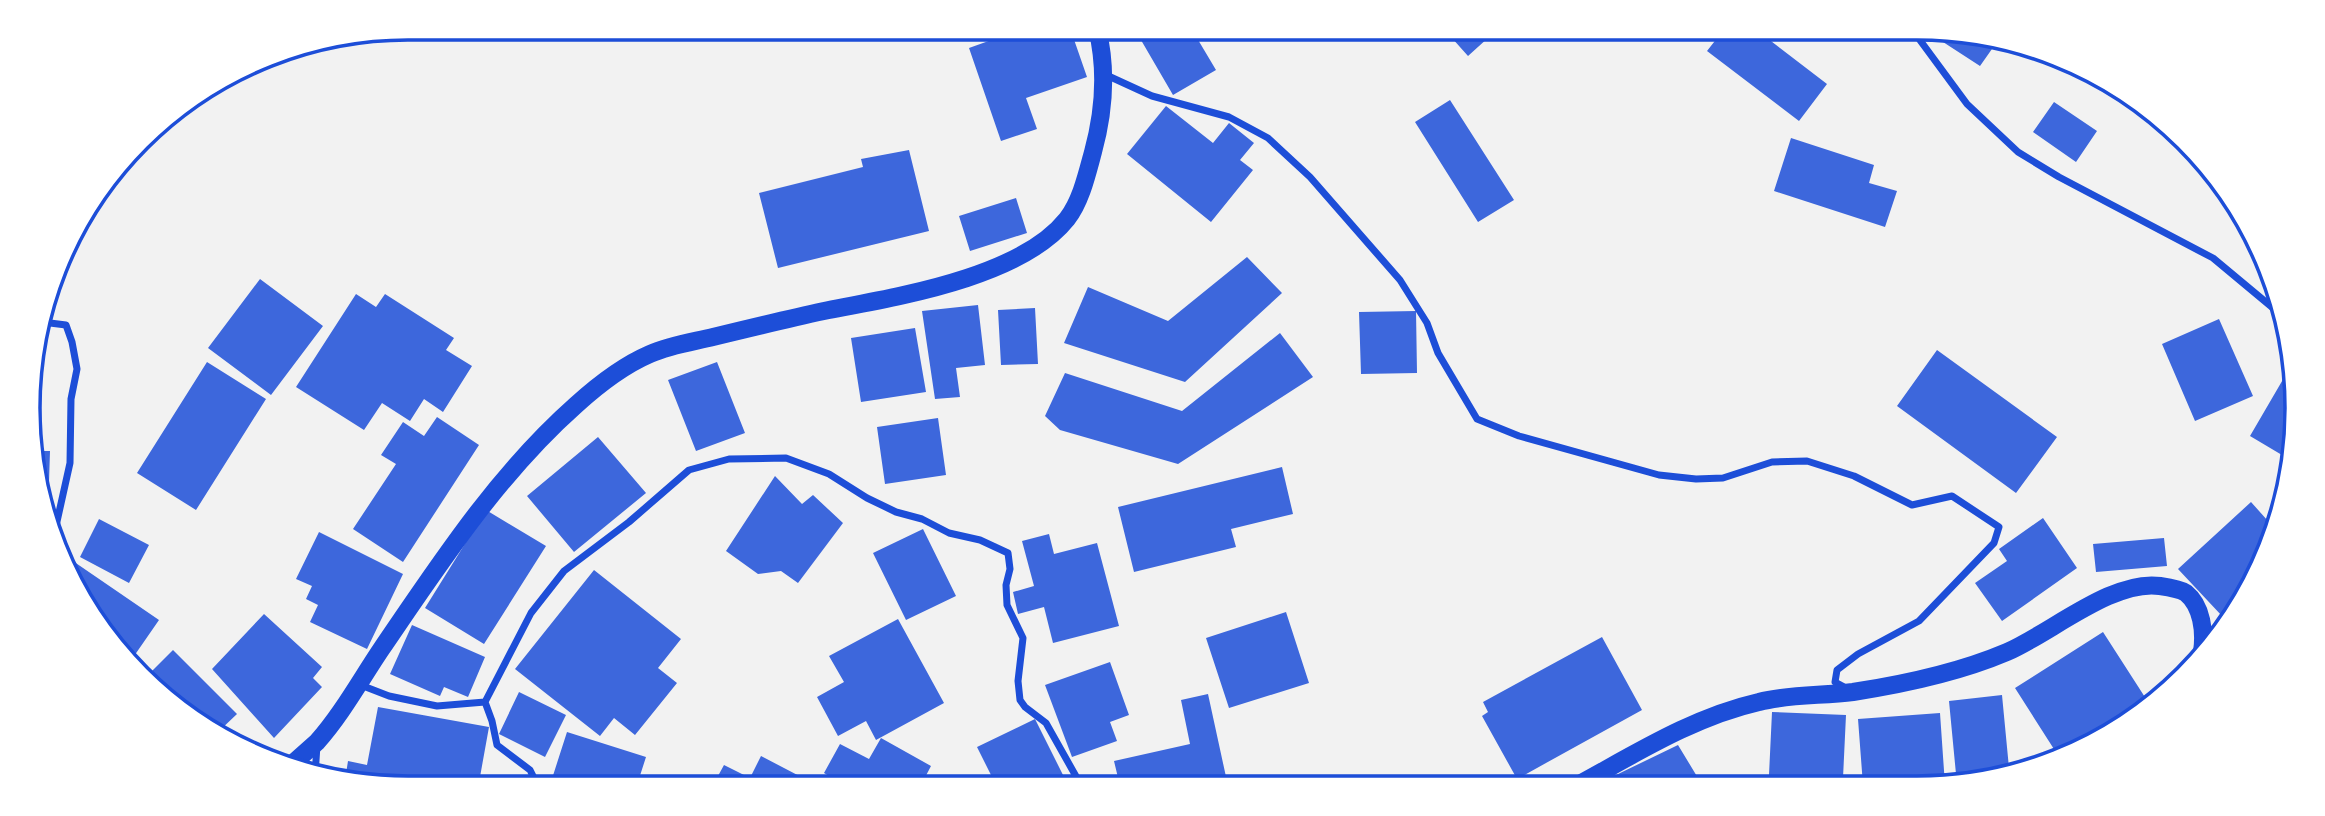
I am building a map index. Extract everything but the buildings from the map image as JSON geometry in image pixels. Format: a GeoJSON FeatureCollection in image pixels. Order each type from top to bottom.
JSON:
{"type":"FeatureCollection","features":[{"type":"Feature","properties":{"kind":"main road"},"geometry":{"type":"LineString","coordinates":[[298,758],[317,741],[418,596],[518,461],[575,406],[627,365],[651,353],[680,344],[903,296],[996,267],[1046,239],[1068,218],[1089,167],[1100,130],[1104,74],[1099,40]]}},
{"type":"Feature","properties":{"kind":"main road"},"geometry":{"type":"LineString","coordinates":[[1595,776],[1673,734],[1725,711],[1762,701],[1854,692],[1975,664],[2007,652],[2047,632],[2097,601],[2133,587],[2158,585],[2185,591],[2197,607],[2202,622],[2202,640]]}},
{"type":"Feature","properties":{"kind":"street"},"geometry":{"type":"LineString","coordinates":[[1921,40],[1967,104],[2018,152],[2059,177],[2213,258],[2270,306]]}},
{"type":"Feature","properties":{"kind":"street"},"geometry":{"type":"LineString","coordinates":[[1104,74],[1152,96],[1229,117],[1268,138],[1310,177],[1399,280],[1427,323],[1438,353],[1477,419],[1519,436],[1658,475],[1679,478],[1723,478],[1772,462],[1807,461],[1854,477],[1912,505],[1952,496],[1999,527],[1994,543],[1919,621],[1858,654],[1837,670],[1835,682],[1854,692]]}},
{"type":"Feature","properties":{"kind":"street"},"geometry":{"type":"LineString","coordinates":[[50,323],[66,325],[77,369],[71,400],[70,463],[58,518]]}},
{"type":"Feature","properties":{"kind":"street"},"geometry":{"type":"LineString","coordinates":[[533,776],[530,770],[497,745],[485,702],[531,612],[564,571],[629,522],[689,470],[729,459],[786,458],[829,474],[867,498],[896,512],[922,519],[948,533],[980,540],[1008,553],[1010,569],[1006,585],[1007,605],[1023,638],[1018,681],[1020,700],[1046,723],[1076,776]]}},
{"type":"Feature","properties":{"kind":"street"},"geometry":{"type":"LineString","coordinates":[[358,684],[388,696],[437,706],[485,702]]}},
{"type":"Feature","properties":{"kind":"street"},"geometry":{"type":"LineString","coordinates":[[316,764],[317,741]]}}]}
